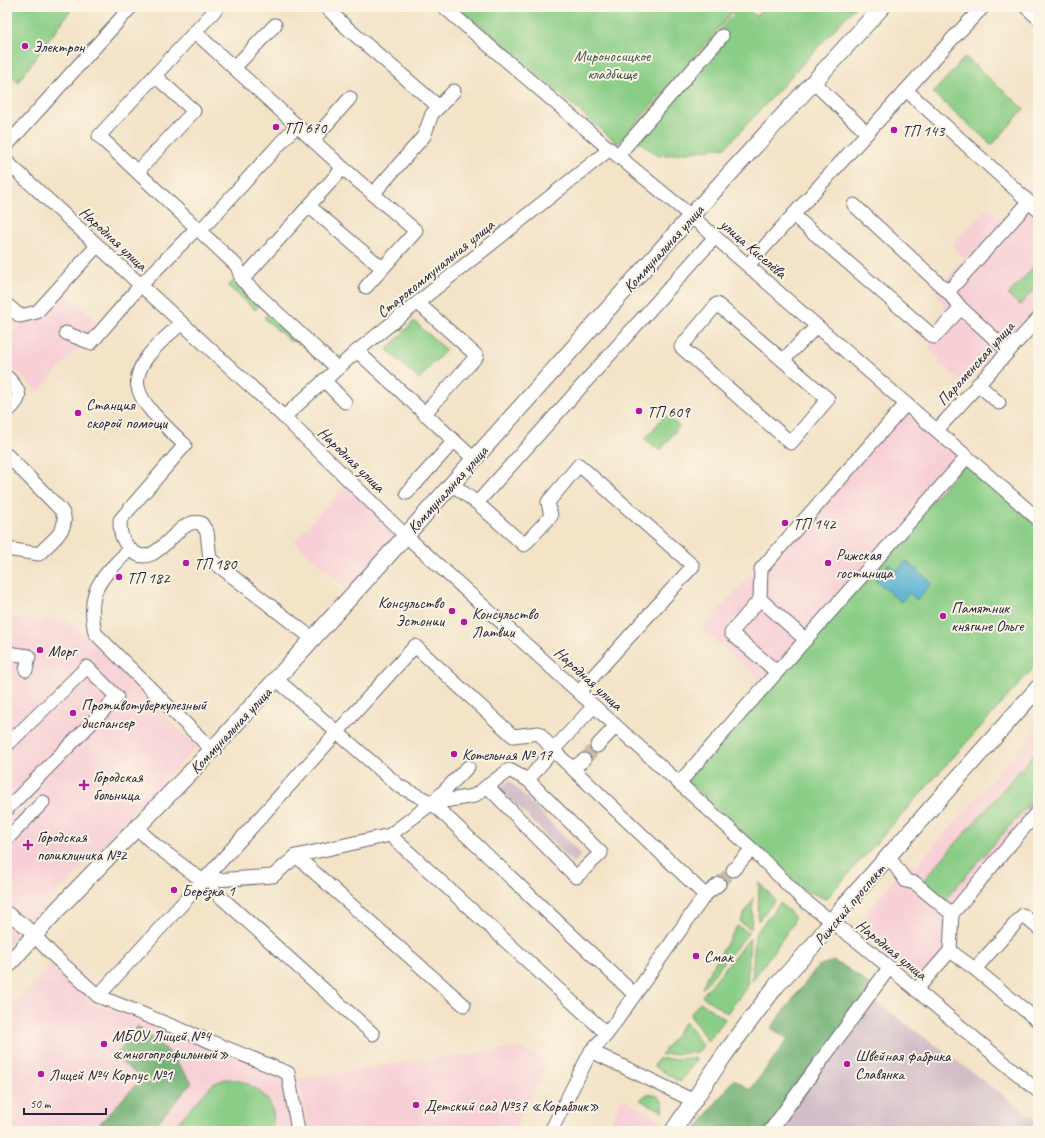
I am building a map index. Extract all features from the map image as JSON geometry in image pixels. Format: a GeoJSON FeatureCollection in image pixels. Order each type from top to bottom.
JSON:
{"type":"FeatureCollection","features":[{"type":"Feature","properties":{"kind":"main road","name":"Коммунальная улица"},"geometry":{"type":"LineString","coordinates":[[7,966],[35,937],[57,910],[212,750],[276,680],[691,216],[882,7]]}},
{"type":"Feature","properties":{"kind":"main road","name":"Рижский проспект"},"geometry":{"type":"LineString","coordinates":[[673,1131],[692,1100],[776,986],[1038,688]]}},
{"type":"Feature","properties":{"kind":"street"},"geometry":{"type":"LineString","coordinates":[[7,145],[131,7]]}},
{"type":"Feature","properties":{"kind":"street"},"geometry":{"type":"LineString","coordinates":[[218,7],[99,136],[238,266],[242,280],[337,368]]}},
{"type":"Feature","properties":{"kind":"street"},"geometry":{"type":"LineString","coordinates":[[326,7],[346,27],[439,107]]}},
{"type":"Feature","properties":{"kind":"street","name":"улица Киселёва"},"geometry":{"type":"LineString","coordinates":[[444,7],[748,265],[1038,519]]}},
{"type":"Feature","properties":{"kind":"street"},"geometry":{"type":"LineString","coordinates":[[748,265],[983,7]]}},
{"type":"Feature","properties":{"kind":"street"},"geometry":{"type":"LineString","coordinates":[[1026,7],[1038,18]]}},
{"type":"Feature","properties":{"kind":"street"},"geometry":{"type":"LineString","coordinates":[[234,68],[275,25]]}},
{"type":"Feature","properties":{"kind":"street"},"geometry":{"type":"LineString","coordinates":[[195,32],[343,168],[416,232],[366,287]]}},
{"type":"Feature","properties":{"kind":"street","name":"Старокоммунальная улица"},"geometry":{"type":"LineString","coordinates":[[284,417],[357,351],[614,152],[722,36]]}},
{"type":"Feature","properties":{"kind":"street"},"geometry":{"type":"LineString","coordinates":[[138,171],[194,111],[155,76]]}},
{"type":"Feature","properties":{"kind":"street"},"geometry":{"type":"LineString","coordinates":[[814,82],[867,133]]}},
{"type":"Feature","properties":{"kind":"street"},"geometry":{"type":"LineString","coordinates":[[906,90],[1034,206],[948,292]]}},
{"type":"Feature","properties":{"kind":"street"},"geometry":{"type":"LineString","coordinates":[[373,194],[424,136],[432,114],[454,92]]}},
{"type":"Feature","properties":{"kind":"street"},"geometry":{"type":"LineString","coordinates":[[313,140],[350,98]]}},
{"type":"Feature","properties":{"kind":"street"},"geometry":{"type":"LineString","coordinates":[[66,333],[91,343],[140,286],[199,229],[297,125]]}},
{"type":"Feature","properties":{"kind":"street","name":"Народная улица"},"geometry":{"type":"LineString","coordinates":[[7,162],[181,324],[284,417],[406,536],[752,849],[802,899],[889,968],[1038,1091]]}},
{"type":"Feature","properties":{"kind":"street"},"geometry":{"type":"LineString","coordinates":[[242,280],[343,168]]}},
{"type":"Feature","properties":{"kind":"street"},"geometry":{"type":"LineString","coordinates":[[854,205],[948,292],[961,308],[1008,351]]}},
{"type":"Feature","properties":{"kind":"street"},"geometry":{"type":"LineString","coordinates":[[310,206],[382,268]]}},
{"type":"Feature","properties":{"kind":"street"},"geometry":{"type":"LineString","coordinates":[[793,215],[934,337],[961,308]]}},
{"type":"Feature","properties":{"kind":"street"},"geometry":{"type":"LineString","coordinates":[[477,503],[715,237]]}},
{"type":"Feature","properties":{"kind":"street"},"geometry":{"type":"LineString","coordinates":[[7,305],[20,316],[37,312],[97,246]]}},
{"type":"Feature","properties":{"kind":"street"},"geometry":{"type":"LineString","coordinates":[[418,303],[477,356],[424,414]]}},
{"type":"Feature","properties":{"kind":"street"},"geometry":{"type":"LineString","coordinates":[[717,304],[783,360],[828,399],[791,443],[681,347],[717,304]]}},
{"type":"Feature","properties":{"kind":"street","name":"Пароменская улица"},"geometry":{"type":"LineString","coordinates":[[937,430],[1038,319]]}},
{"type":"Feature","properties":{"kind":"street"},"geometry":{"type":"LineString","coordinates":[[181,324],[166,336],[141,365],[136,381],[148,409],[185,445],[120,520],[120,534],[122,540],[136,554],[144,556],[154,553],[191,523],[202,523],[207,532],[210,559],[313,639]]}},
{"type":"Feature","properties":{"kind":"street"},"geometry":{"type":"LineString","coordinates":[[783,360],[817,326]]}},
{"type":"Feature","properties":{"kind":"street"},"geometry":{"type":"LineString","coordinates":[[357,351],[474,459]]}},
{"type":"Feature","properties":{"kind":"street"},"geometry":{"type":"LineString","coordinates":[[7,377],[16,386],[19,395],[17,402],[7,412]]}},
{"type":"Feature","properties":{"kind":"street"},"geometry":{"type":"LineString","coordinates":[[324,380],[348,406]]}},
{"type":"Feature","properties":{"kind":"street"},"geometry":{"type":"LineString","coordinates":[[978,384],[999,403]]}},
{"type":"Feature","properties":{"kind":"street"},"geometry":{"type":"LineString","coordinates":[[777,672],[731,633],[760,599],[761,569],[869,450],[906,404]]}},
{"type":"Feature","properties":{"kind":"street"},"geometry":{"type":"LineString","coordinates":[[407,493],[454,441]]}},
{"type":"Feature","properties":{"kind":"street"},"geometry":{"type":"LineString","coordinates":[[7,455],[61,510],[65,520],[62,531],[39,554],[7,549]]}},
{"type":"Feature","properties":{"kind":"street"},"geometry":{"type":"LineString","coordinates":[[679,783],[967,456]]}},
{"type":"Feature","properties":{"kind":"street"},"geometry":{"type":"LineString","coordinates":[[452,484],[477,503],[524,545],[552,516],[548,502],[579,465],[693,566],[579,692]]}},
{"type":"Feature","properties":{"kind":"street"},"geometry":{"type":"LineString","coordinates":[[130,549],[102,579],[92,597],[91,614],[95,633],[212,750]]}},
{"type":"Feature","properties":{"kind":"street"},"geometry":{"type":"LineString","coordinates":[[760,599],[806,640]]}},
{"type":"Feature","properties":{"kind":"street"},"geometry":{"type":"LineString","coordinates":[[98,996],[415,646],[513,736],[539,733],[553,750],[705,895]]}},
{"type":"Feature","properties":{"kind":"street"},"geometry":{"type":"LineString","coordinates":[[7,653],[29,656],[26,670]]}},
{"type":"Feature","properties":{"kind":"street"},"geometry":{"type":"LineString","coordinates":[[7,745],[87,667],[117,697],[7,808]]}},
{"type":"Feature","properties":{"kind":"street"},"geometry":{"type":"LineString","coordinates":[[276,680],[399,786],[432,803],[634,994]]}},
{"type":"Feature","properties":{"kind":"street"},"geometry":{"type":"LineString","coordinates":[[528,780],[593,706]]}},
{"type":"Feature","properties":{"kind":"street"},"geometry":{"type":"LineString","coordinates":[[597,746],[616,726]]}},
{"type":"Feature","properties":{"kind":"street"},"geometry":{"type":"LineString","coordinates":[[573,768],[584,760]]}},
{"type":"Feature","properties":{"kind":"street"},"geometry":{"type":"LineString","coordinates":[[203,881],[274,876],[296,856],[390,836],[432,803],[468,767]]}},
{"type":"Feature","properties":{"kind":"street"},"geometry":{"type":"LineString","coordinates":[[432,803],[474,796],[487,786],[509,770],[528,780],[601,853],[576,877],[487,786]]}},
{"type":"Feature","properties":{"kind":"street"},"geometry":{"type":"LineString","coordinates":[[7,839],[43,802]]}},
{"type":"Feature","properties":{"kind":"street"},"geometry":{"type":"LineString","coordinates":[[916,990],[950,951],[952,914],[1038,811]]}},
{"type":"Feature","properties":{"kind":"street"},"geometry":{"type":"LineString","coordinates":[[137,828],[155,845],[203,881],[373,1034]]}},
{"type":"Feature","properties":{"kind":"street"},"geometry":{"type":"LineString","coordinates":[[390,836],[606,1034]]}},
{"type":"Feature","properties":{"kind":"street"},"geometry":{"type":"LineString","coordinates":[[733,870],[752,849]]}},
{"type":"Feature","properties":{"kind":"street"},"geometry":{"type":"LineString","coordinates":[[296,856],[464,1005]]}},
{"type":"Feature","properties":{"kind":"street"},"geometry":{"type":"LineString","coordinates":[[889,857],[906,881],[915,883],[952,914]]}},
{"type":"Feature","properties":{"kind":"street"},"geometry":{"type":"LineString","coordinates":[[551,1131],[591,1051],[606,1034],[705,895],[719,884]]}},
{"type":"Feature","properties":{"kind":"street"},"geometry":{"type":"LineString","coordinates":[[7,913],[25,926],[98,996],[288,1073],[298,1131]]}},
{"type":"Feature","properties":{"kind":"street"},"geometry":{"type":"LineString","coordinates":[[975,968],[1022,915],[1038,928]]}},
{"type":"Feature","properties":{"kind":"street"},"geometry":{"type":"LineString","coordinates":[[950,951],[975,968],[1038,1021]]}},
{"type":"Feature","properties":{"kind":"street"},"geometry":{"type":"LineString","coordinates":[[770,1131],[889,968]]}},
{"type":"Feature","properties":{"kind":"street"},"geometry":{"type":"LineString","coordinates":[[591,1051],[692,1100]]}},
{"type":"Feature","properties":{"kind":"shaded area"},"geometry":{"type":"Polygon","coordinates":[[[1038,178],[1038,309],[965,386],[938,362],[941,358],[928,347],[952,321],[935,291],[965,258],[952,245],[988,207],[1001,218],[1038,178]]]}},
{"type":"Feature","properties":{"kind":"shaded area"},"geometry":{"type":"Polygon","coordinates":[[[68,294],[99,324],[38,392],[7,362],[7,339],[23,323],[48,315],[68,294]]]}},
{"type":"Feature","properties":{"kind":"shaded area"},"geometry":{"type":"Polygon","coordinates":[[[899,404],[967,461],[768,687],[702,629],[899,404]]]}},
{"type":"Feature","properties":{"kind":"shaded area"},"geometry":{"type":"Polygon","coordinates":[[[347,484],[402,536],[351,593],[295,541],[347,484]]]}},
{"type":"Feature","properties":{"kind":"shaded area","name":"Городская больница"},"geometry":{"type":"Polygon","coordinates":[[[7,617],[73,623],[196,747],[7,946],[7,617]]]}},
{"type":"Feature","properties":{"kind":"shaded area"},"geometry":{"type":"Polygon","coordinates":[[[1038,729],[1038,817],[949,918],[948,951],[922,980],[916,980],[855,927],[908,862],[915,867],[1038,729]]]}},
{"type":"Feature","properties":{"kind":"shaded area"},"geometry":{"type":"Polygon","coordinates":[[[509,780],[582,855],[573,863],[500,788],[509,780]]]}},
{"type":"Feature","properties":{"kind":"shaded area","name":"МБОУ Лицей №4 «многопрофильный»"},"geometry":{"type":"Polygon","coordinates":[[[52,963],[96,1004],[284,1075],[294,1131],[7,1131],[7,1012],[52,963]]]}},
{"type":"Feature","properties":{"kind":"shaded area"},"geometry":{"type":"Polygon","coordinates":[[[874,1000],[1038,1121],[1038,1131],[777,1131],[874,1000]]]}},
{"type":"Feature","properties":{"kind":"shaded area","name":"Детский сад №37 «Кораблик»"},"geometry":{"type":"Polygon","coordinates":[[[520,1048],[549,1062],[514,1131],[309,1131],[298,1079],[413,1061],[520,1048]]]}},
{"type":"Feature","properties":{"kind":"shaded area"},"geometry":{"type":"Polygon","coordinates":[[[622,1098],[665,1123],[659,1131],[606,1131],[622,1098]]]}},
{"type":"Feature","properties":{"kind":"green space","name":"Электрон"},"geometry":{"type":"Polygon","coordinates":[[[7,7],[73,7],[18,82],[7,75],[7,7]]]}},
{"type":"Feature","properties":{"kind":"green space","name":"Мироносицкое кладбище"},"geometry":{"type":"Polygon","coordinates":[[[458,7],[737,7],[618,144],[458,7]]]}},
{"type":"Feature","properties":{"kind":"green space"},"geometry":{"type":"Polygon","coordinates":[[[740,7],[744,7],[756,16],[764,7],[855,7],[726,147],[659,156],[629,135],[740,7]]]}},
{"type":"Feature","properties":{"kind":"green space"},"geometry":{"type":"Polygon","coordinates":[[[965,57],[1024,109],[992,145],[933,93],[965,57]]]}},
{"type":"Feature","properties":{"kind":"green space"},"geometry":{"type":"Polygon","coordinates":[[[1038,262],[1038,285],[1020,305],[1008,295],[1038,262]]]}},
{"type":"Feature","properties":{"kind":"green space"},"geometry":{"type":"Polygon","coordinates":[[[233,281],[260,305],[255,310],[228,286],[233,281]]]}},
{"type":"Feature","properties":{"kind":"green space"},"geometry":{"type":"Polygon","coordinates":[[[269,312],[296,336],[291,342],[264,318],[269,312]]]}},
{"type":"Feature","properties":{"kind":"green space"},"geometry":{"type":"Polygon","coordinates":[[[414,321],[446,350],[419,379],[387,350],[414,321]]]}},
{"type":"Feature","properties":{"kind":"green space"},"geometry":{"type":"Polygon","coordinates":[[[665,415],[679,426],[660,451],[645,439],[665,415]]]}},
{"type":"Feature","properties":{"kind":"green space"},"geometry":{"type":"Polygon","coordinates":[[[967,461],[1038,528],[1038,663],[826,899],[800,888],[686,780],[967,461]]]}},
{"type":"Feature","properties":{"kind":"green space"},"geometry":{"type":"Polygon","coordinates":[[[1038,750],[1038,794],[942,903],[920,884],[1038,750]]]}},
{"type":"Feature","properties":{"kind":"green space"},"geometry":{"type":"Polygon","coordinates":[[[759,883],[775,900],[758,921],[759,883]]]}},
{"type":"Feature","properties":{"kind":"green space"},"geometry":{"type":"Polygon","coordinates":[[[753,898],[751,929],[740,922],[753,898]]]}},
{"type":"Feature","properties":{"kind":"green space"},"geometry":{"type":"Polygon","coordinates":[[[780,903],[794,916],[793,924],[752,981],[755,934],[780,903]]]}},
{"type":"Feature","properties":{"kind":"green space"},"geometry":{"type":"Polygon","coordinates":[[[737,926],[749,932],[702,989],[706,978],[737,926]]]}},
{"type":"Feature","properties":{"kind":"green space"},"geometry":{"type":"Polygon","coordinates":[[[750,938],[747,987],[727,1013],[702,996],[750,938]]]}},
{"type":"Feature","properties":{"kind":"green space"},"geometry":{"type":"Polygon","coordinates":[[[833,961],[847,968],[869,984],[874,1000],[777,1131],[695,1131],[734,1079],[750,1090],[788,1039],[771,1028],[818,966],[833,961]]]}},
{"type":"Feature","properties":{"kind":"green space"},"geometry":{"type":"Polygon","coordinates":[[[700,1002],[725,1019],[708,1042],[690,1015],[700,1002]]]}},
{"type":"Feature","properties":{"kind":"green space"},"geometry":{"type":"Polygon","coordinates":[[[685,1022],[703,1046],[698,1052],[661,1055],[685,1022]]]}},
{"type":"Feature","properties":{"kind":"green space"},"geometry":{"type":"Polygon","coordinates":[[[138,1026],[170,1053],[192,1083],[150,1131],[93,1131],[142,1078],[114,1057],[138,1026]]]}},
{"type":"Feature","properties":{"kind":"green space"},"geometry":{"type":"Polygon","coordinates":[[[695,1058],[696,1060],[680,1082],[654,1066],[658,1059],[695,1058]]]}},
{"type":"Feature","properties":{"kind":"green space"},"geometry":{"type":"Polygon","coordinates":[[[225,1079],[245,1083],[262,1094],[269,1101],[273,1110],[274,1120],[271,1131],[170,1131],[213,1084],[225,1079]]]}},
{"type":"Feature","properties":{"kind":"green space"},"geometry":{"type":"Polygon","coordinates":[[[647,1094],[654,1094],[660,1098],[663,1104],[663,1111],[640,1100],[647,1094]]]}},
{"type":"Feature","properties":{"kind":"water"},"geometry":{"type":"Polygon","coordinates":[[[906,561],[932,583],[917,600],[909,593],[901,602],[875,580],[889,564],[897,571],[906,561]]]}},
{"type":"Feature","properties":{"kind":"tunnel"},"geometry":{"type":"LineString","coordinates":[[584,760],[597,746]]}},
{"type":"Feature","properties":{"kind":"tunnel"},"geometry":{"type":"LineString","coordinates":[[719,884],[733,870]]}},
{"type":"Feature","properties":{"kind":"place","name":"Электрон"},"geometry":{"type":"Point","coordinates":[25,46]}},
{"type":"Feature","properties":{"kind":"place","name":"ТП 670"},"geometry":{"type":"Point","coordinates":[276,127]}},
{"type":"Feature","properties":{"kind":"place","name":"ТП 143"},"geometry":{"type":"Point","coordinates":[894,130]}},
{"type":"Feature","properties":{"kind":"place","name":"ТП 609"},"geometry":{"type":"Point","coordinates":[639,411]}},
{"type":"Feature","properties":{"kind":"place","name":"Станция скорой помощи"},"geometry":{"type":"Point","coordinates":[78,413]}},
{"type":"Feature","properties":{"kind":"place","name":"ТП 142"},"geometry":{"type":"Point","coordinates":[785,523]}},
{"type":"Feature","properties":{"kind":"place","name":"ТП 180"},"geometry":{"type":"Point","coordinates":[186,563]}},
{"type":"Feature","properties":{"kind":"place","name":"Рижская гостиница"},"geometry":{"type":"Point","coordinates":[828,563]}},
{"type":"Feature","properties":{"kind":"place","name":"ТП 182"},"geometry":{"type":"Point","coordinates":[119,577]}},
{"type":"Feature","properties":{"kind":"place","name":"Консульство Эстонии"},"geometry":{"type":"Point","coordinates":[452,611]}},
{"type":"Feature","properties":{"kind":"place","name":"Памятник княгине Ольге"},"geometry":{"type":"Point","coordinates":[943,616]}},
{"type":"Feature","properties":{"kind":"place","name":"Консульство Латвии"},"geometry":{"type":"Point","coordinates":[464,622]}},
{"type":"Feature","properties":{"kind":"place","name":"Морг"},"geometry":{"type":"Point","coordinates":[40,650]}},
{"type":"Feature","properties":{"kind":"place","name":"Противотуберкулезный диспансер"},"geometry":{"type":"Point","coordinates":[73,713]}},
{"type":"Feature","properties":{"kind":"place","name":"Котельная № 17"},"geometry":{"type":"Point","coordinates":[454,754]}},
{"type":"Feature","properties":{"kind":"place","name":"Городская больница"},"geometry":{"type":"Point","coordinates":[84,785]}},
{"type":"Feature","properties":{"kind":"place","name":"Городская поликлиника №2"},"geometry":{"type":"Point","coordinates":[28,845]}},
{"type":"Feature","properties":{"kind":"place","name":"Берёзка 1"},"geometry":{"type":"Point","coordinates":[174,890]}},
{"type":"Feature","properties":{"kind":"place","name":"Смак"},"geometry":{"type":"Point","coordinates":[696,956]}},
{"type":"Feature","properties":{"kind":"place","name":"МБОУ Лицей №4 «многопрофильный»"},"geometry":{"type":"Point","coordinates":[104,1044]}},
{"type":"Feature","properties":{"kind":"place","name":"Швейная фабрика Славянка"},"geometry":{"type":"Point","coordinates":[847,1064]}},
{"type":"Feature","properties":{"kind":"place","name":"Лицей №4 Корпус №1"},"geometry":{"type":"Point","coordinates":[41,1074]}},
{"type":"Feature","properties":{"kind":"place","name":"Детский сад №37 «Кораблик»"},"geometry":{"type":"Point","coordinates":[416,1105]}}]}
